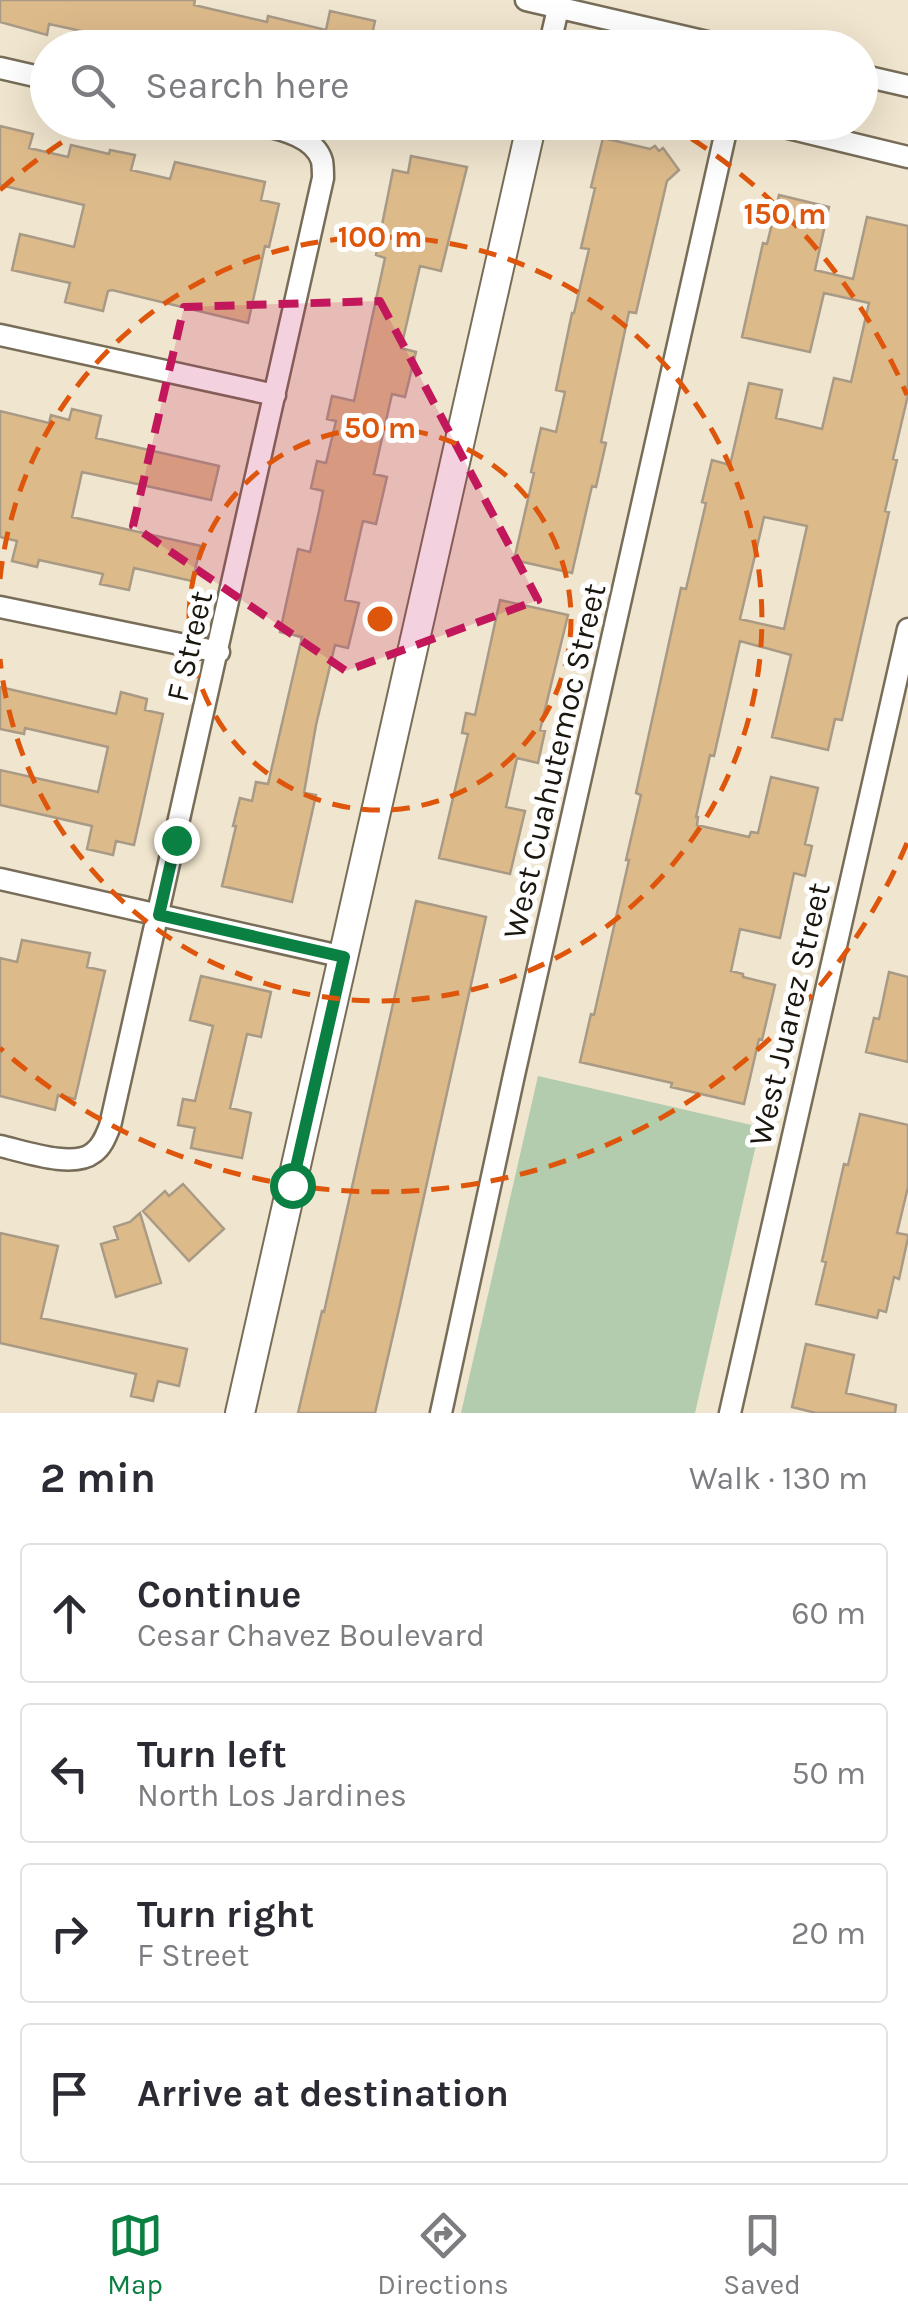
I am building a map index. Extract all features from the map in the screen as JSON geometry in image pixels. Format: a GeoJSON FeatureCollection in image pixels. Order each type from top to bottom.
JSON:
{"type":"FeatureCollection","features":[{"type":"Feature","properties":{"kind":"street"},"geometry":{"type":"LineString","coordinates":[[526,0],[559,4],[662,30]]}},
{"type":"Feature","properties":{"kind":"street"},"geometry":{"type":"LineString","coordinates":[[553,30],[559,4]]}},
{"type":"Feature","properties":{"kind":"street"},"geometry":{"type":"LineString","coordinates":[[0,68],[30,74]]}},
{"type":"Feature","properties":{"kind":"street"},"geometry":{"type":"LineString","coordinates":[[878,79],[908,86]]}},
{"type":"Feature","properties":{"kind":"street","name":"F Street"},"geometry":{"type":"LineString","coordinates":[[0,1146],[76,1160],[91,1156],[110,1126],[323,178],[322,160],[313,144],[304,140]]}},
{"type":"Feature","properties":{"kind":"street"},"geometry":{"type":"LineString","coordinates":[[240,1413],[528,140]]}},
{"type":"Feature","properties":{"kind":"street","name":"West Cuahutemoc Street"},"geometry":{"type":"LineString","coordinates":[[441,1413],[724,140]]}},
{"type":"Feature","properties":{"kind":"street"},"geometry":{"type":"LineString","coordinates":[[840,140],[908,156]]}},
{"type":"Feature","properties":{"kind":"street"},"geometry":{"type":"LineString","coordinates":[[0,335],[275,395]]}},
{"type":"Feature","properties":{"kind":"street"},"geometry":{"type":"LineString","coordinates":[[0,607],[219,652]]}},
{"type":"Feature","properties":{"kind":"street","name":"West Juarez Street"},"geometry":{"type":"LineString","coordinates":[[730,1413],[908,628]]}},
{"type":"Feature","properties":{"kind":"street"},"geometry":{"type":"LineString","coordinates":[[0,880],[344,957]]}},
{"type":"Feature","properties":{"kind":"highlighted area"},"geometry":{"type":"Polygon","coordinates":[[[380,301],[538,600],[346,671],[133,526],[184,307],[380,301]]]}},
{"type":"Feature","properties":{"kind":"green space"},"geometry":{"type":"Polygon","coordinates":[[[538,1076],[760,1127],[695,1413],[461,1413],[538,1076]]]}},
{"type":"Feature","properties":{"kind":"building"},"geometry":{"type":"Polygon","coordinates":[[[0,0],[195,0],[194,5],[267,22],[268,16],[326,30],[77,30],[49,24],[48,30],[30,30],[0,22],[0,0]]]}},
{"type":"Feature","properties":{"kind":"building"},"geometry":{"type":"Polygon","coordinates":[[[330,11],[375,21],[373,30],[326,30],[330,11]]]}},
{"type":"Feature","properties":{"kind":"building"},"geometry":{"type":"Polygon","coordinates":[[[0,126],[30,133],[29,148],[68,157],[71,145],[109,154],[110,150],[135,155],[131,170],[170,179],[175,162],[265,182],[261,200],[279,204],[248,323],[112,290],[108,291],[103,311],[65,302],[70,283],[12,270],[20,234],[74,247],[84,205],[0,185],[0,126]]]}},
{"type":"Feature","properties":{"kind":"building"},"geometry":{"type":"Polygon","coordinates":[[[603,140],[650,149],[655,146],[659,151],[663,148],[679,170],[667,181],[636,313],[629,312],[601,442],[606,443],[572,573],[514,560],[541,428],[556,432],[565,392],[556,390],[589,249],[581,248],[595,188],[591,187],[603,140]]]}},
{"type":"Feature","properties":{"kind":"building"},"geometry":{"type":"Polygon","coordinates":[[[411,156],[467,167],[441,271],[420,266],[401,348],[416,352],[405,397],[392,394],[374,474],[387,477],[376,524],[363,521],[345,600],[359,603],[348,648],[335,645],[316,725],[304,793],[316,795],[292,902],[222,886],[240,798],[252,801],[256,782],[268,784],[302,637],[280,632],[298,549],[310,552],[319,511],[323,491],[311,488],[317,461],[326,463],[336,421],[327,419],[332,396],[354,401],[385,258],[376,255],[393,170],[408,173],[411,156]]]}},
{"type":"Feature","properties":{"kind":"building"},"geometry":{"type":"Polygon","coordinates":[[[779,195],[829,207],[815,270],[853,279],[867,217],[908,226],[908,395],[871,592],[842,720],[835,719],[828,750],[772,737],[791,655],[740,641],[714,756],[710,755],[697,825],[749,837],[751,832],[758,833],[771,777],[818,788],[805,844],[812,846],[805,876],[794,873],[780,938],[740,929],[731,971],[775,985],[744,1104],[580,1062],[629,860],[641,795],[636,793],[681,588],[686,589],[706,503],[702,502],[712,460],[730,465],[749,383],[782,390],[776,418],[822,429],[834,378],[851,382],[869,303],[824,293],[810,352],[742,337],[763,243],[767,244],[779,195]],[[764,517],[740,619],[784,629],[807,526],[764,517]]]}},
{"type":"Feature","properties":{"kind":"building"},"geometry":{"type":"Polygon","coordinates":[[[72,409],[101,416],[96,438],[219,466],[211,500],[82,472],[72,517],[201,546],[192,581],[134,568],[129,590],[100,584],[103,574],[39,560],[37,567],[12,561],[17,541],[0,537],[0,411],[49,423],[51,415],[69,420],[72,409]]]}},
{"type":"Feature","properties":{"kind":"building"},"geometry":{"type":"Polygon","coordinates":[[[500,600],[568,615],[540,730],[545,731],[538,763],[517,758],[506,807],[525,811],[510,874],[439,858],[468,734],[462,733],[466,713],[475,715],[500,600]]]}},
{"type":"Feature","properties":{"kind":"building"},"geometry":{"type":"Polygon","coordinates":[[[0,687],[116,714],[121,692],[147,699],[145,710],[163,714],[134,845],[116,841],[113,855],[87,849],[92,826],[0,805],[0,770],[98,792],[108,747],[25,728],[24,734],[0,729],[0,687]]]}},
{"type":"Feature","properties":{"kind":"building"},"geometry":{"type":"Polygon","coordinates":[[[416,901],[486,917],[399,1309],[375,1413],[298,1413],[324,1312],[416,901]]]}},
{"type":"Feature","properties":{"kind":"building"},"geometry":{"type":"Polygon","coordinates":[[[22,940],[90,953],[87,967],[105,971],[75,1099],[58,1095],[55,1110],[0,1096],[0,958],[17,962],[22,940]]]}},
{"type":"Feature","properties":{"kind":"building"},"geometry":{"type":"Polygon","coordinates":[[[889,972],[908,977],[908,1062],[866,1052],[874,1018],[879,1019],[889,972]]]}},
{"type":"Feature","properties":{"kind":"building"},"geometry":{"type":"Polygon","coordinates":[[[201,976],[271,992],[261,1037],[247,1034],[230,1108],[251,1113],[242,1158],[191,1148],[195,1128],[178,1125],[183,1099],[195,1101],[213,1026],[190,1020],[201,976]]]}},
{"type":"Feature","properties":{"kind":"building"},"geometry":{"type":"Polygon","coordinates":[[[860,1114],[908,1125],[908,1187],[897,1233],[908,1238],[899,1279],[894,1277],[886,1312],[879,1310],[877,1318],[816,1304],[844,1164],[848,1165],[860,1114]]]}},
{"type":"Feature","properties":{"kind":"building"},"geometry":{"type":"Polygon","coordinates":[[[183,1184],[224,1229],[189,1261],[143,1211],[165,1191],[169,1196],[183,1184]]]}},
{"type":"Feature","properties":{"kind":"building"},"geometry":{"type":"Polygon","coordinates":[[[140,1213],[161,1283],[116,1297],[101,1244],[118,1239],[114,1227],[130,1222],[140,1213]]]}},
{"type":"Feature","properties":{"kind":"building"},"geometry":{"type":"Polygon","coordinates":[[[0,1233],[58,1246],[41,1318],[187,1349],[179,1386],[158,1381],[153,1401],[131,1396],[136,1374],[0,1343],[0,1233]]]}},
{"type":"Feature","properties":{"kind":"building"},"geometry":{"type":"Polygon","coordinates":[[[806,1344],[854,1355],[846,1393],[896,1405],[895,1413],[816,1413],[792,1407],[806,1344]]]}},
{"type":"Feature","properties":{"kind":"route"},"geometry":{"type":"LineString","coordinates":[[176,840],[159,915],[344,957],[292,1185]]}}]}
